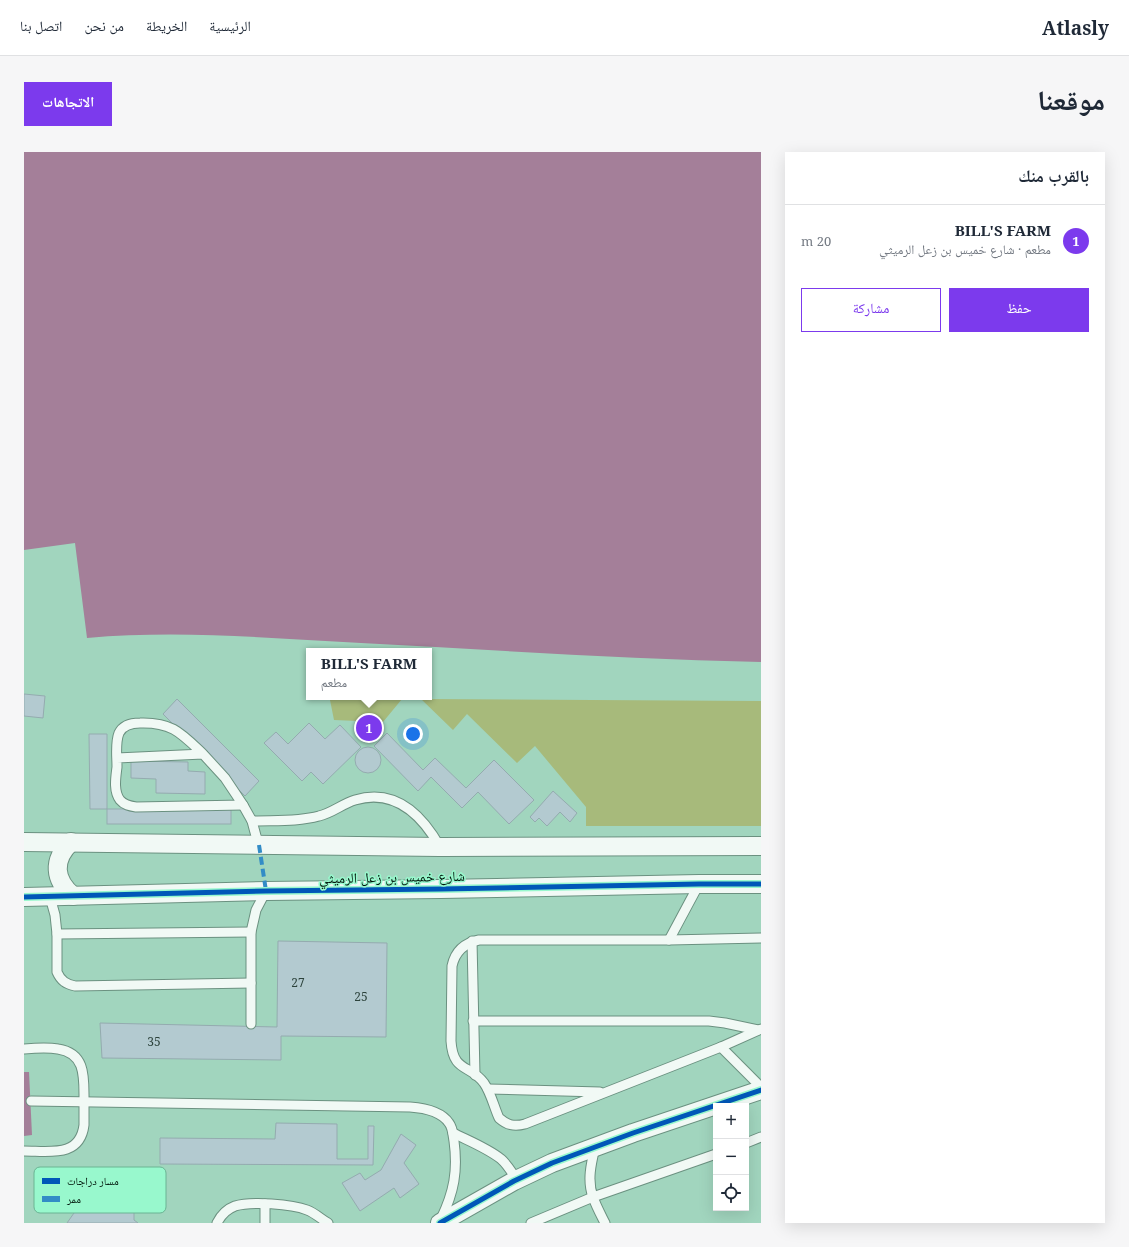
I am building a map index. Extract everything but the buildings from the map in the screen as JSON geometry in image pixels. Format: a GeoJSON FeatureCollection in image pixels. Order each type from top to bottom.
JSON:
{"type":"FeatureCollection","features":[{"type":"Feature","properties":{"kind":"street","name":"شارع خميس بن زعل الرميثي"},"geometry":{"type":"LineString","coordinates":[[24,842],[440,847],[761,846]]}},
{"type":"Feature","properties":{"kind":"street"},"geometry":{"type":"LineString","coordinates":[[71,842],[61,854],[58,870],[62,885],[73,896]]}},
{"type":"Feature","properties":{"kind":"street","name":"شارع خميس بن زعل الرميثي"},"geometry":{"type":"LineString","coordinates":[[24,897],[266,891],[761,884]]}},
{"type":"Feature","properties":{"kind":"street"},"geometry":{"type":"LineString","coordinates":[[440,1223],[477,1201],[552,1163],[761,1089]]}},
{"type":"Feature","properties":{"kind":"lane"},"geometry":{"type":"LineString","coordinates":[[243,805],[136,807],[124,804],[117,794],[117,758],[119,734],[122,728],[133,723],[153,722],[170,727],[185,737],[225,778],[243,805],[252,822],[259,845]]}},
{"type":"Feature","properties":{"kind":"lane"},"geometry":{"type":"LineString","coordinates":[[117,758],[202,754]]}},
{"type":"Feature","properties":{"kind":"lane"},"geometry":{"type":"LineString","coordinates":[[252,822],[304,819],[329,813],[347,803],[376,797],[400,803],[423,821],[440,847]]}},
{"type":"Feature","properties":{"kind":"lane"},"geometry":{"type":"LineString","coordinates":[[669,940],[699,884]]}},
{"type":"Feature","properties":{"kind":"lane"},"geometry":{"type":"LineString","coordinates":[[251,1024],[251,932],[256,910],[266,891]]}},
{"type":"Feature","properties":{"kind":"lane"},"geometry":{"type":"LineString","coordinates":[[50,897],[55,915],[57,934],[57,972],[60,978],[69,985],[251,983]]}},
{"type":"Feature","properties":{"kind":"lane"},"geometry":{"type":"LineString","coordinates":[[57,934],[251,932]]}},
{"type":"Feature","properties":{"kind":"lane"},"geometry":{"type":"LineString","coordinates":[[760,1030],[721,1047],[525,1124],[514,1126],[503,1122],[499,1118],[488,1089],[480,1079],[462,1067],[456,1060],[452,1051],[453,960],[461,948],[472,941],[761,938]]}},
{"type":"Feature","properties":{"kind":"lane"},"geometry":{"type":"LineString","coordinates":[[472,941],[475,1075]]}},
{"type":"Feature","properties":{"kind":"lane"},"geometry":{"type":"LineString","coordinates":[[474,1021],[709,1022],[725,1023],[760,1030]]}},
{"type":"Feature","properties":{"kind":"lane"},"geometry":{"type":"LineString","coordinates":[[721,1047],[761,1089]]}},
{"type":"Feature","properties":{"kind":"lane"},"geometry":{"type":"LineString","coordinates":[[24,1049],[57,1048],[66,1051],[73,1055],[78,1061],[84,1076],[83,1132],[81,1138],[71,1148],[64,1150],[24,1151]]}},
{"type":"Feature","properties":{"kind":"lane"},"geometry":{"type":"LineString","coordinates":[[488,1089],[606,1092]]}},
{"type":"Feature","properties":{"kind":"lane"},"geometry":{"type":"LineString","coordinates":[[31,1101],[421,1108],[432,1111],[450,1123],[456,1156],[455,1180],[449,1202],[440,1223]]}},
{"type":"Feature","properties":{"kind":"lane"},"geometry":{"type":"LineString","coordinates":[[453,1133],[482,1147],[497,1157],[510,1169],[517,1180]]}},
{"type":"Feature","properties":{"kind":"lane"},"geometry":{"type":"LineString","coordinates":[[749,1142],[761,1137]]}},
{"type":"Feature","properties":{"kind":"lane"},"geometry":{"type":"LineString","coordinates":[[595,1147],[590,1173],[590,1185],[593,1197],[605,1223]]}},
{"type":"Feature","properties":{"kind":"lane"},"geometry":{"type":"LineString","coordinates":[[531,1223],[593,1197],[713,1155]]}},
{"type":"Feature","properties":{"kind":"lane"},"geometry":{"type":"LineString","coordinates":[[217,1223],[228,1210],[235,1207],[242,1205],[265,1204],[298,1207],[308,1210],[324,1222]]}},
{"type":"Feature","properties":{"kind":"lane"},"geometry":{"type":"LineString","coordinates":[[265,1204],[265,1223]]}},
{"type":"Feature","properties":{"kind":"green space"},"geometry":{"type":"Polygon","coordinates":[[[330,700],[401,700],[383,722],[334,720],[330,700]]]}},
{"type":"Feature","properties":{"kind":"green space"},"geometry":{"type":"Polygon","coordinates":[[[422,700],[761,701],[761,826],[586,826],[586,807],[535,746],[517,763],[467,714],[453,730],[422,700]]]}},
{"type":"Feature","properties":{"kind":"shaded area"},"geometry":{"type":"Polygon","coordinates":[[[24,152],[761,152],[761,662],[611,657],[258,637],[155,635],[87,638],[75,543],[24,550],[24,152]]]}},
{"type":"Feature","properties":{"kind":"shaded area"},"geometry":{"type":"Polygon","coordinates":[[[24,1072],[29,1072],[32,1135],[24,1136],[24,1072]]]}},
{"type":"Feature","properties":{"kind":"marked path"},"geometry":{"type":"LineString","coordinates":[[259,845],[266,891]]}},
{"type":"Feature","properties":{"kind":"cycle path"},"geometry":{"type":"LineString","coordinates":[[24,897],[266,891],[761,884]]}},
{"type":"Feature","properties":{"kind":"cycle path"},"geometry":{"type":"LineString","coordinates":[[440,1223],[514,1181],[552,1163],[633,1133],[761,1090]]}},
{"type":"Feature","properties":{"kind":"place","name":"BILL'S FARM"},"geometry":{"type":"Point","coordinates":[369,728]}}]}
